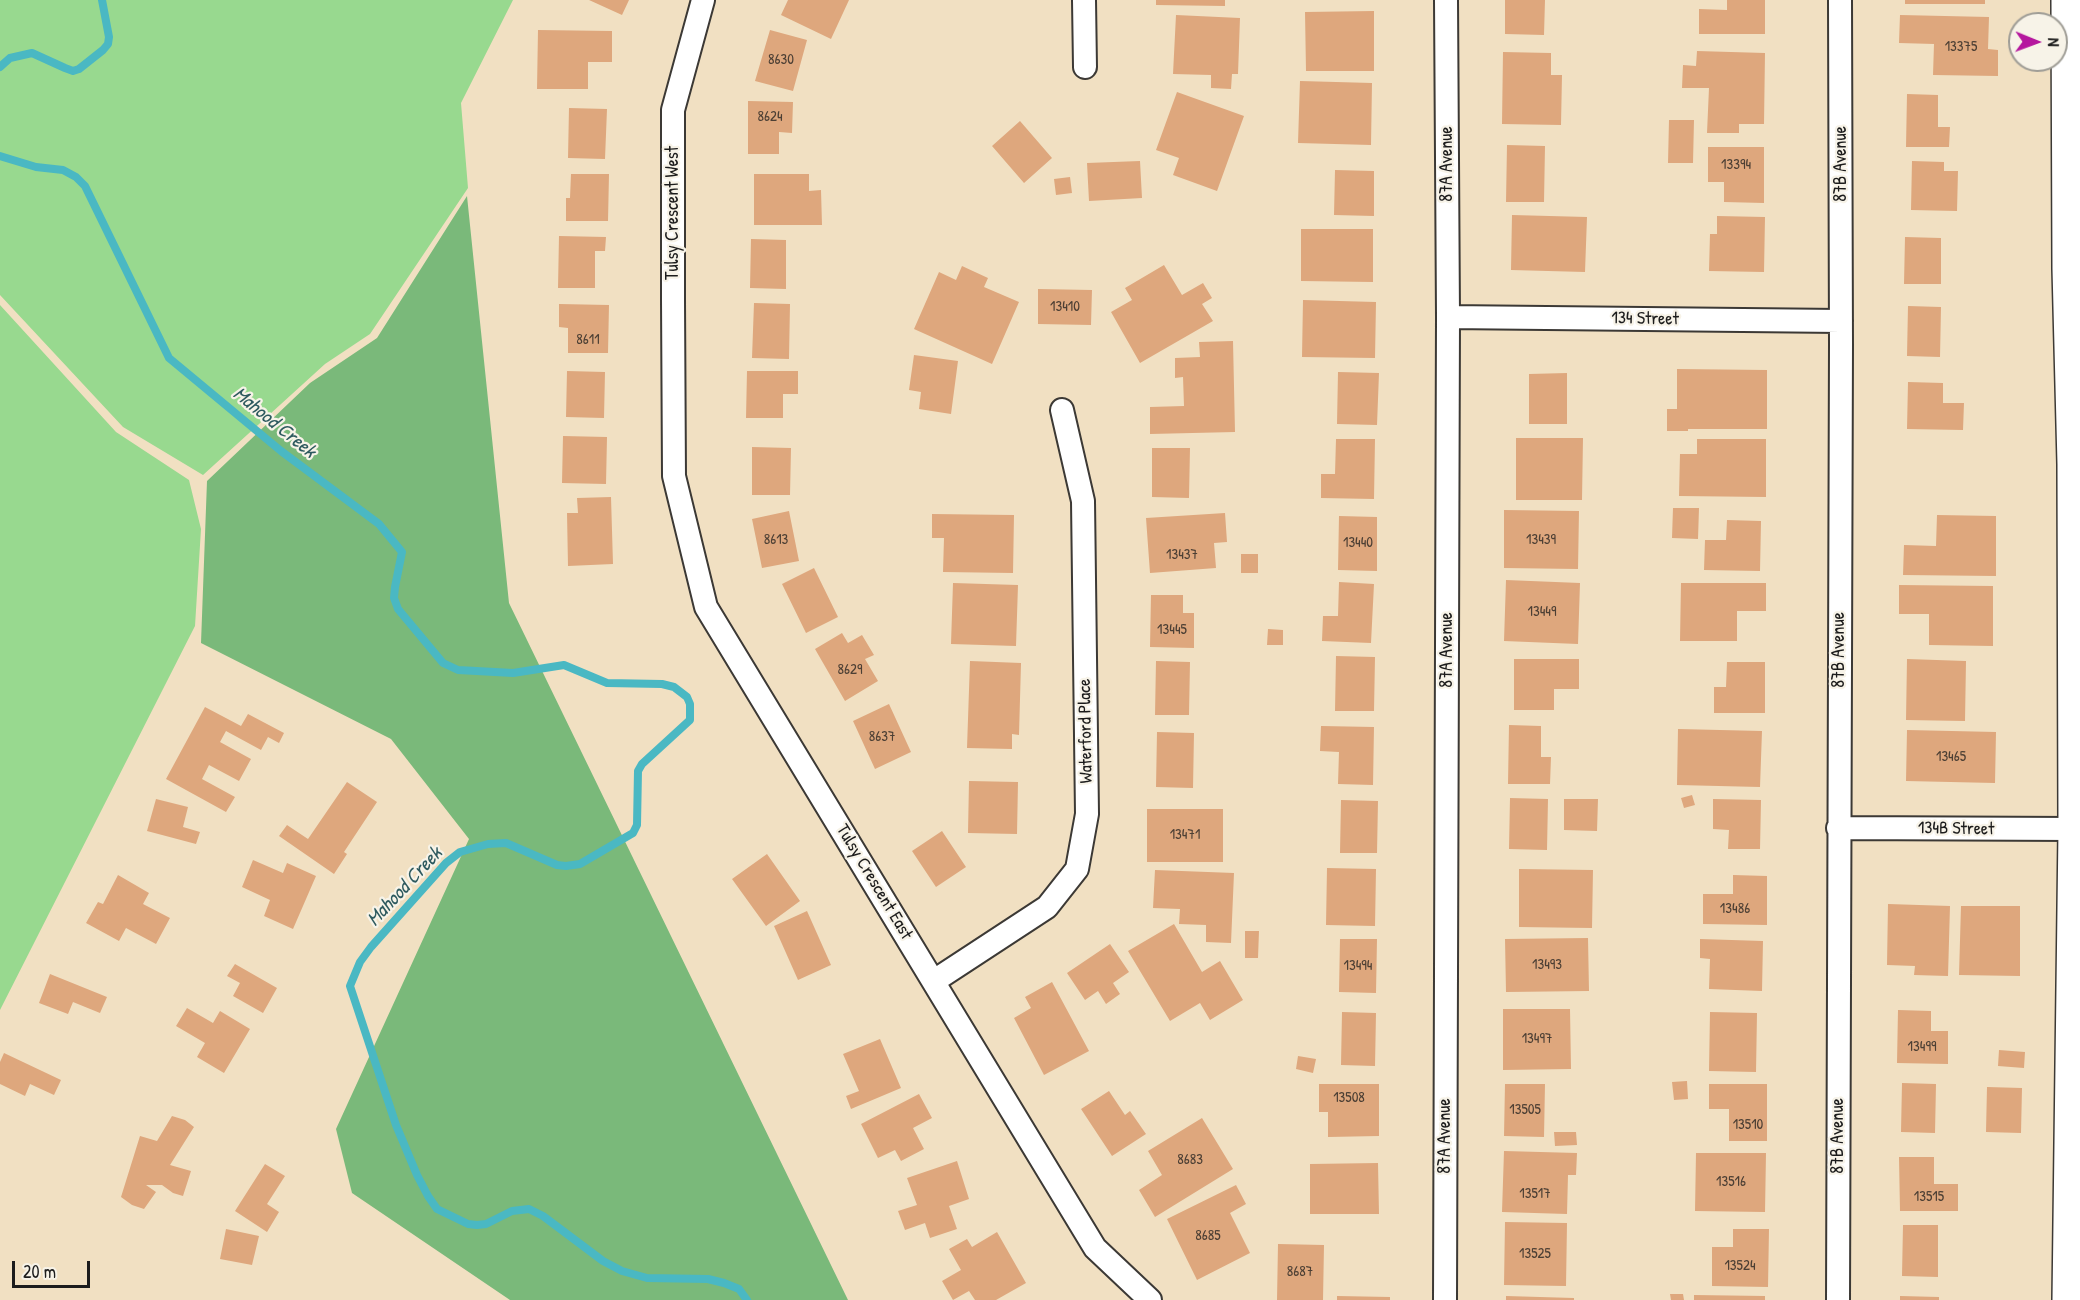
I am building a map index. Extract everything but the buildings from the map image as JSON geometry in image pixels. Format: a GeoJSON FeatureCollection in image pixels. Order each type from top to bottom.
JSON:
{"type":"FeatureCollection","features":[{"type":"Feature","properties":{"kind":"main road"},"geometry":{"type":"LineString","coordinates":[[2068,0],[2069,269],[2074,475],[2074,830],[2069,1300]]}},
{"type":"Feature","properties":{"kind":"street","name":"Tulsy Crescent West"},"geometry":{"type":"LineString","coordinates":[[674,430],[673,110],[703,0]]}},
{"type":"Feature","properties":{"kind":"street"},"geometry":{"type":"LineString","coordinates":[[1084,0],[1085,67]]}},
{"type":"Feature","properties":{"kind":"street","name":"87A Avenue"},"geometry":{"type":"LineString","coordinates":[[1444,1300],[1448,317],[1446,0]]}},
{"type":"Feature","properties":{"kind":"street","name":"87B Avenue"},"geometry":{"type":"LineString","coordinates":[[1838,1300],[1840,0]]}},
{"type":"Feature","properties":{"kind":"street","name":"134 Street"},"geometry":{"type":"LineString","coordinates":[[1448,317],[1841,321]]}},
{"type":"Feature","properties":{"kind":"street","name":"Waterford Place"},"geometry":{"type":"LineString","coordinates":[[934,981],[1047,907],[1077,869],[1087,814],[1083,501],[1062,410]]}},
{"type":"Feature","properties":{"kind":"street","name":"Tulsy Crescent East"},"geometry":{"type":"LineString","coordinates":[[674,430],[674,476],[706,607],[1095,1248],[1150,1300]]}},
{"type":"Feature","properties":{"kind":"street","name":"134B Street"},"geometry":{"type":"LineString","coordinates":[[1838,828],[2074,830]]}},
{"type":"Feature","properties":{"kind":"green space"},"geometry":{"type":"Polygon","coordinates":[[[0,0],[513,0],[461,103],[468,188],[370,334],[325,364],[203,475],[123,427],[0,295],[0,0]]]}},
{"type":"Feature","properties":{"kind":"green space"},"geometry":{"type":"Polygon","coordinates":[[[467,196],[509,603],[848,1300],[510,1300],[352,1193],[336,1129],[469,839],[391,739],[201,643],[207,481],[310,383],[377,338],[467,196]]]}},
{"type":"Feature","properties":{"kind":"green space"},"geometry":{"type":"Polygon","coordinates":[[[0,305],[116,432],[189,480],[201,529],[195,626],[0,1010],[0,305]]]}},
{"type":"Feature","properties":{"kind":"waterway","name":"Mahood Creek"},"geometry":{"type":"LineString","coordinates":[[0,67],[10,58],[32,53],[73,71],[79,69],[108,44],[109,37],[102,0]]}},
{"type":"Feature","properties":{"kind":"waterway","name":"Mahood Creek"},"geometry":{"type":"LineString","coordinates":[[0,156],[36,167],[63,170],[76,177],[85,186],[169,358],[281,451],[379,524],[402,552],[394,598],[398,609],[443,663],[458,670],[513,673],[564,665],[607,683],[662,684],[674,687],[687,697],[690,704],[690,720],[642,764],[638,771],[637,825],[633,833],[580,864],[566,866],[557,865],[506,843],[488,844],[460,852],[446,863],[371,947],[360,962],[350,986],[396,1125],[417,1175],[437,1209],[468,1224],[477,1225],[486,1224],[512,1211],[529,1209],[543,1216],[603,1261],[622,1271],[647,1278],[708,1279],[739,1289],[747,1300]]}}]}
